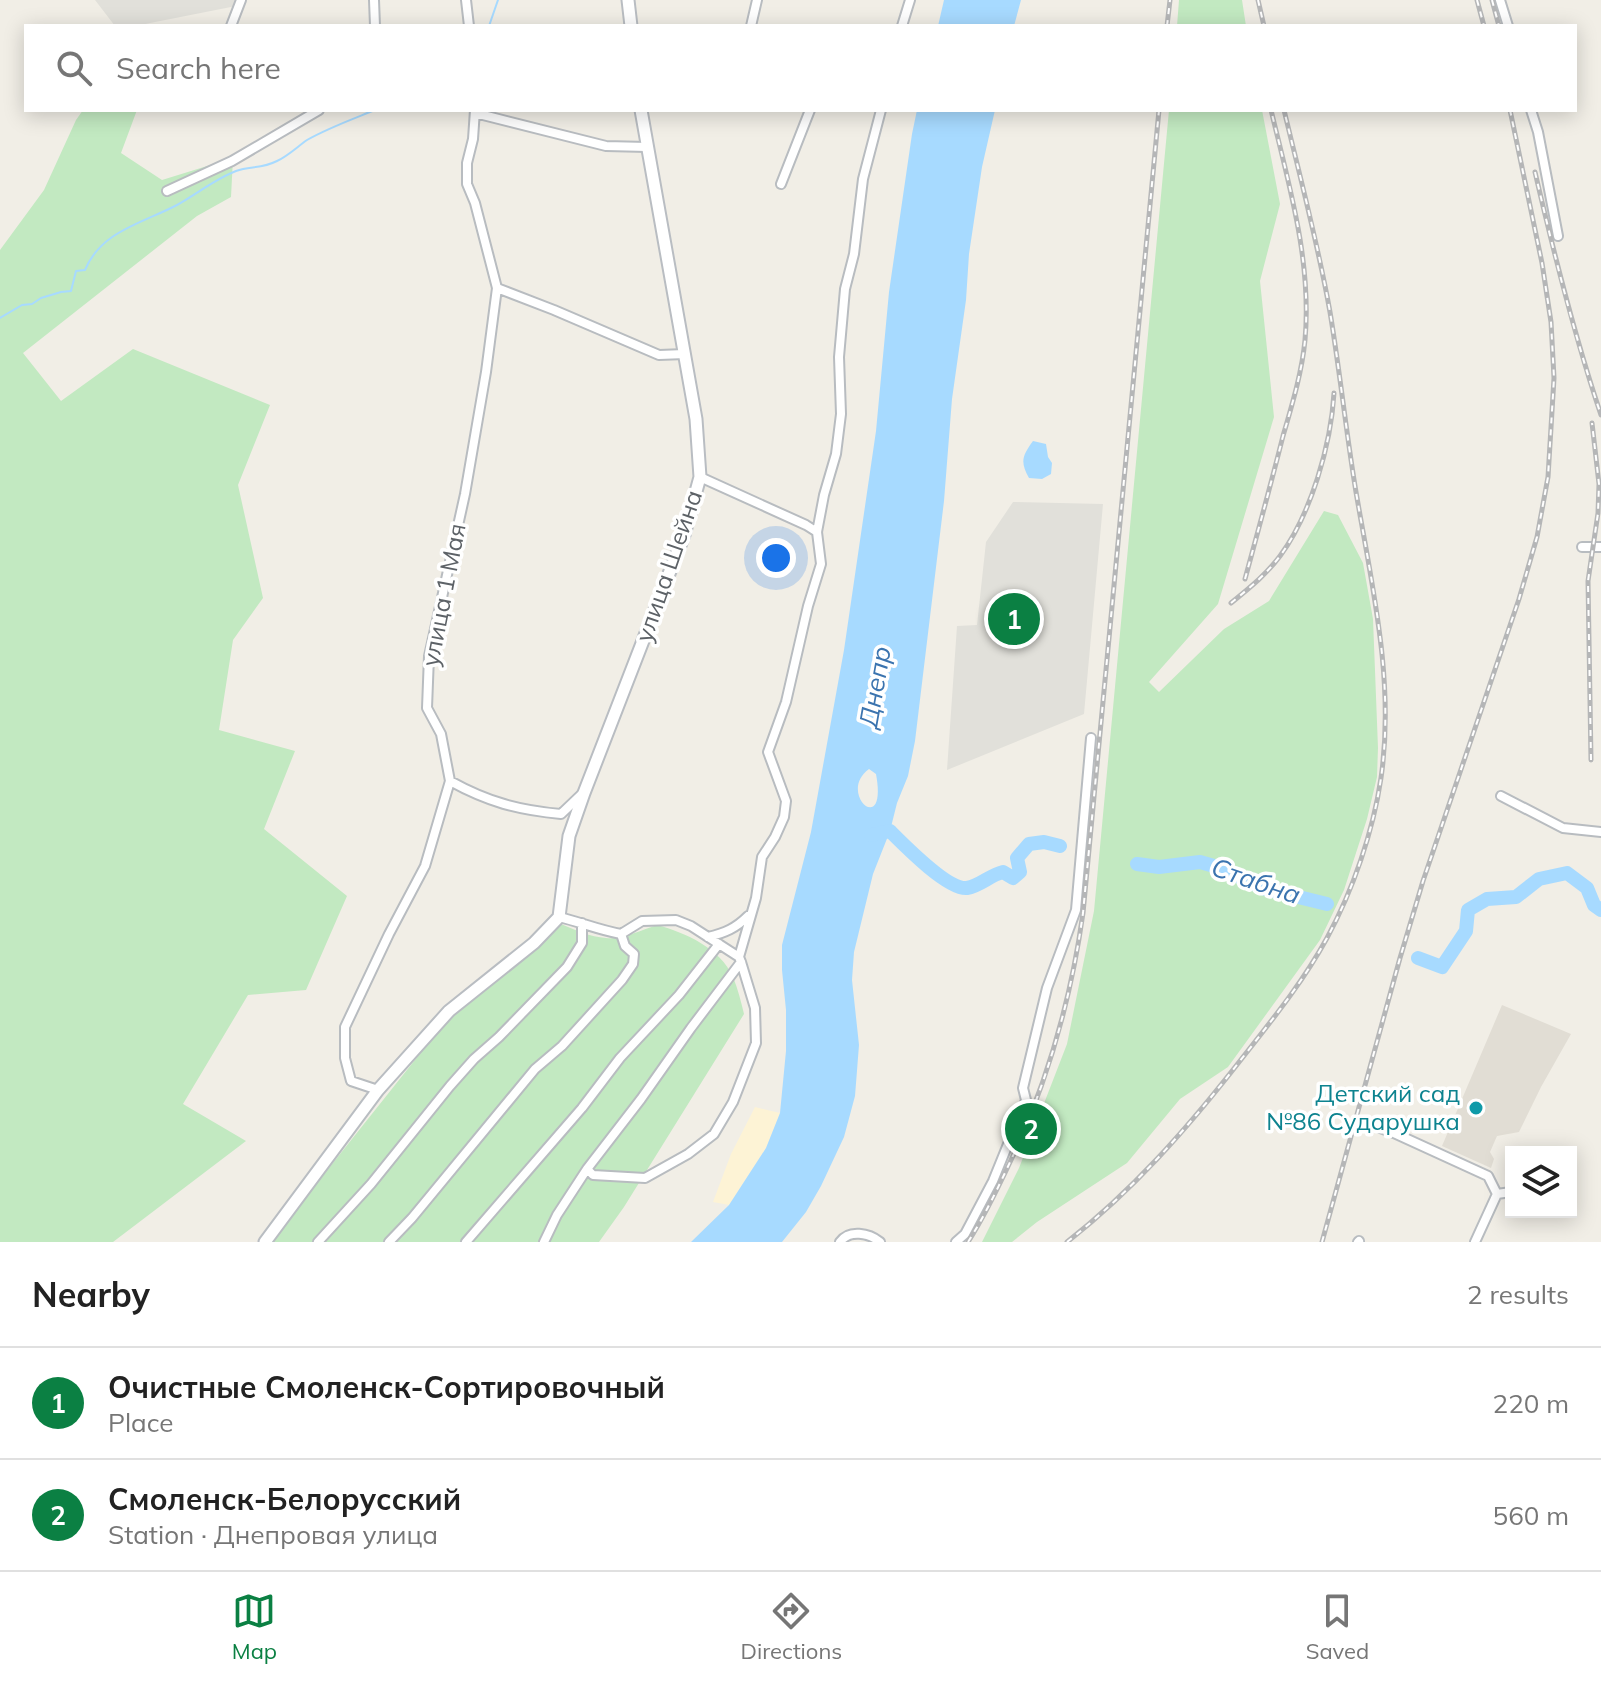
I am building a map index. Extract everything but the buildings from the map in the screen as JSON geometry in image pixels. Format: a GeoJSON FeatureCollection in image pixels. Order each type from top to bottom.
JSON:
{"type":"FeatureCollection","features":[{"type":"Feature","properties":{"kind":"street"},"geometry":{"type":"LineString","coordinates":[[232,24],[241,0]]}},
{"type":"Feature","properties":{"kind":"street"},"geometry":{"type":"LineString","coordinates":[[374,0],[375,24]]}},
{"type":"Feature","properties":{"kind":"street"},"geometry":{"type":"LineString","coordinates":[[466,0],[469,24]]}},
{"type":"Feature","properties":{"kind":"street"},"geometry":{"type":"LineString","coordinates":[[628,0],[631,24]]}},
{"type":"Feature","properties":{"kind":"street"},"geometry":{"type":"LineString","coordinates":[[751,24],[757,0]]}},
{"type":"Feature","properties":{"kind":"street"},"geometry":{"type":"LineString","coordinates":[[903,24],[910,0]]}},
{"type":"Feature","properties":{"kind":"street"},"geometry":{"type":"LineString","coordinates":[[1500,0],[1507,24]]}},
{"type":"Feature","properties":{"kind":"street"},"geometry":{"type":"LineString","coordinates":[[167,191],[232,161],[316,112]]}},
{"type":"Feature","properties":{"kind":"street"},"geometry":{"type":"LineString","coordinates":[[475,112],[606,146],[647,147]]}},
{"type":"Feature","properties":{"kind":"street","name":"улица 1 Мая"},"geometry":{"type":"LineString","coordinates":[[378,1090],[351,1081],[345,1058],[345,1027],[425,866],[450,781],[441,734],[427,708],[429,656],[465,494],[497,288],[475,203],[467,184],[475,112]]}},
{"type":"Feature","properties":{"kind":"street","name":"улица Шейна"},"geometry":{"type":"LineString","coordinates":[[559,917],[569,836],[684,535],[700,477],[696,419],[641,112]]}},
{"type":"Feature","properties":{"kind":"street"},"geometry":{"type":"LineString","coordinates":[[781,184],[809,112]]}},
{"type":"Feature","properties":{"kind":"street"},"geometry":{"type":"LineString","coordinates":[[544,1242],[557,1215],[587,1169],[740,960],[756,898],[762,857],[784,817],[786,801],[768,752],[786,702],[821,564],[817,532],[836,454],[841,414],[839,357],[845,289],[854,254],[863,179],[880,112]]}},
{"type":"Feature","properties":{"kind":"street"},"geometry":{"type":"LineString","coordinates":[[1532,112],[1558,236]]}},
{"type":"Feature","properties":{"kind":"street"},"geometry":{"type":"LineString","coordinates":[[497,288],[659,355],[685,354]]}},
{"type":"Feature","properties":{"kind":"street"},"geometry":{"type":"LineString","coordinates":[[700,477],[817,532]]}},
{"type":"Feature","properties":{"kind":"street"},"geometry":{"type":"LineString","coordinates":[[1582,547],[1601,547]]}},
{"type":"Feature","properties":{"kind":"street"},"geometry":{"type":"LineString","coordinates":[[956,1242],[965,1234],[993,1181],[1026,1100],[1023,1088],[1044,999],[1076,910],[1091,738]]}},
{"type":"Feature","properties":{"kind":"street"},"geometry":{"type":"LineString","coordinates":[[450,781],[476,795],[525,810],[549,813],[561,814],[584,793]]}},
{"type":"Feature","properties":{"kind":"street"},"geometry":{"type":"LineString","coordinates":[[1501,796],[1563,828],[1601,832]]}},
{"type":"Feature","properties":{"kind":"street"},"geometry":{"type":"LineString","coordinates":[[708,937],[739,926],[752,912]]}},
{"type":"Feature","properties":{"kind":"street"},"geometry":{"type":"LineString","coordinates":[[265,1242],[378,1090],[449,1011],[534,943],[559,917],[621,934],[642,921],[676,920],[691,926],[740,960],[755,1008],[756,1043],[733,1102],[714,1134],[688,1154],[645,1178],[593,1175],[587,1169]]}},
{"type":"Feature","properties":{"kind":"street"},"geometry":{"type":"LineString","coordinates":[[318,1242],[371,1184],[474,1059],[567,967],[582,943],[582,923]]}},
{"type":"Feature","properties":{"kind":"street"},"geometry":{"type":"LineString","coordinates":[[389,1242],[535,1069],[562,1046],[622,980],[633,964],[634,954],[625,946],[621,934]]}},
{"type":"Feature","properties":{"kind":"street"},"geometry":{"type":"LineString","coordinates":[[466,1242],[582,1108],[620,1058],[679,995],[719,944]]}},
{"type":"Feature","properties":{"kind":"street"},"geometry":{"type":"LineString","coordinates":[[1367,1123],[1488,1176],[1497,1194]]}},
{"type":"Feature","properties":{"kind":"street"},"geometry":{"type":"LineString","coordinates":[[1497,1194],[1505,1193]]}},
{"type":"Feature","properties":{"kind":"street"},"geometry":{"type":"LineString","coordinates":[[1475,1242],[1497,1194]]}},
{"type":"Feature","properties":{"kind":"street"},"geometry":{"type":"LineString","coordinates":[[840,1242],[843,1237],[854,1233],[872,1236],[880,1242]]}},
{"type":"Feature","properties":{"kind":"shaded area"},"geometry":{"type":"Polygon","coordinates":[[[95,0],[243,0],[241,5],[145,24],[113,24],[95,0]]]}},
{"type":"Feature","properties":{"kind":"shaded area"},"geometry":{"type":"Polygon","coordinates":[[[1013,502],[1103,504],[1084,714],[947,770],[957,626],[977,625],[986,542],[1013,502]]]}},
{"type":"Feature","properties":{"kind":"shaded area"},"geometry":{"type":"Polygon","coordinates":[[[1502,1005],[1571,1034],[1519,1132],[1497,1136],[1490,1152],[1494,1159],[1491,1168],[1442,1146],[1502,1005]]]}},
{"type":"Feature","properties":{"kind":"green space"},"geometry":{"type":"Polygon","coordinates":[[[1179,0],[1242,0],[1246,24],[1177,24],[1179,0]]]}},
{"type":"Feature","properties":{"kind":"green space"},"geometry":{"type":"Polygon","coordinates":[[[82,112],[136,112],[121,153],[162,180],[233,158],[231,197],[197,216],[23,353],[61,401],[133,349],[270,405],[238,485],[263,598],[233,640],[219,730],[295,751],[264,829],[347,896],[306,990],[248,995],[183,1104],[246,1141],[113,1242],[0,1242],[0,250],[44,190],[82,112]]]}},
{"type":"Feature","properties":{"kind":"green space"},"geometry":{"type":"Polygon","coordinates":[[[1169,112],[1262,112],[1280,204],[1260,281],[1274,417],[1218,604],[1149,682],[1159,692],[1224,629],[1269,601],[1324,511],[1338,515],[1363,563],[1373,619],[1378,748],[1377,777],[1367,819],[1344,890],[1320,940],[1228,1067],[1180,1099],[1127,1163],[1012,1242],[982,1242],[1019,1168],[1067,1044],[1094,911],[1169,112]]]}},
{"type":"Feature","properties":{"kind":"green space"},"geometry":{"type":"Polygon","coordinates":[[[561,924],[588,935],[606,938],[625,936],[657,925],[690,937],[711,950],[727,967],[735,982],[744,1014],[599,1242],[270,1242],[438,1031],[466,1002],[536,949],[561,924]]]}},
{"type":"Feature","properties":{"kind":"sand"},"geometry":{"type":"Polygon","coordinates":[[[755,1107],[780,1113],[766,1148],[729,1205],[713,1202],[731,1154],[755,1107]]]}},
{"type":"Feature","properties":{"kind":"water"},"geometry":{"type":"Polygon","coordinates":[[[944,0],[1021,0],[1015,24],[938,24],[944,0]]]}},
{"type":"Feature","properties":{"kind":"water","name":"Днепр"},"geometry":{"type":"Polygon","coordinates":[[[917,112],[995,112],[982,167],[969,254],[915,741],[908,776],[873,874],[854,952],[852,980],[859,1045],[855,1096],[844,1137],[806,1212],[782,1242],[691,1242],[729,1205],[766,1148],[780,1113],[786,1051],[782,945],[811,832],[844,650],[876,431],[889,292],[917,112]],[[869,769],[860,779],[860,798],[870,807],[875,804],[878,793],[876,774],[869,769]]]}},
{"type":"Feature","properties":{"kind":"water"},"geometry":{"type":"Polygon","coordinates":[[[1033,441],[1046,444],[1052,463],[1051,474],[1042,479],[1029,478],[1024,468],[1025,455],[1033,441]]]}},
{"type":"Feature","properties":{"kind":"waterway"},"geometry":{"type":"LineString","coordinates":[[490,24],[498,0]]}},
{"type":"Feature","properties":{"kind":"waterway"},"geometry":{"type":"LineString","coordinates":[[0,318],[22,305],[71,291],[76,271],[85,270],[101,246],[124,230],[177,205],[228,174],[277,161],[307,140],[370,112]]}},
{"type":"Feature","properties":{"kind":"waterway","name":"Стабна"},"geometry":{"type":"LineString","coordinates":[[871,835],[890,831],[938,875],[967,888],[1003,872],[1013,878],[1020,872],[1017,858],[1029,844],[1044,842],[1060,846]]}},
{"type":"Feature","properties":{"kind":"waterway","name":"Стабна"},"geometry":{"type":"LineString","coordinates":[[1137,864],[1159,867],[1200,862],[1221,868],[1262,888],[1327,904]]}},
{"type":"Feature","properties":{"kind":"waterway","name":"Стабна"},"geometry":{"type":"LineString","coordinates":[[1418,958],[1442,967],[1466,931],[1468,910],[1487,899],[1516,897],[1539,879],[1567,873],[1587,888],[1594,905],[1601,910]]}},
{"type":"Feature","properties":{"kind":"railway"},"geometry":{"type":"LineString","coordinates":[[1167,24],[1170,0]]}},
{"type":"Feature","properties":{"kind":"railway"},"geometry":{"type":"LineString","coordinates":[[1258,0],[1264,24]]}},
{"type":"Feature","properties":{"kind":"railway"},"geometry":{"type":"LineString","coordinates":[[1477,0],[1483,24]]}},
{"type":"Feature","properties":{"kind":"railway"},"geometry":{"type":"LineString","coordinates":[[1492,0],[1498,24]]}},
{"type":"Feature","properties":{"kind":"railway"},"geometry":{"type":"LineString","coordinates":[[968,1242],[1001,1181],[1036,1100],[1065,1008],[1078,945],[1159,112]]}},
{"type":"Feature","properties":{"kind":"railway"},"geometry":{"type":"LineString","coordinates":[[1245,579],[1296,388],[1305,340],[1302,253],[1292,195],[1271,112]]}},
{"type":"Feature","properties":{"kind":"railway"},"geometry":{"type":"LineString","coordinates":[[1067,1242],[1114,1202],[1177,1137],[1296,988],[1327,938],[1345,900],[1367,840],[1381,778],[1385,706],[1375,598],[1352,470],[1330,312],[1284,112]]}},
{"type":"Feature","properties":{"kind":"railway"},"geometry":{"type":"LineString","coordinates":[[1322,1242],[1423,881],[1519,599],[1537,537],[1548,477],[1554,378],[1551,322],[1510,112]]}},
{"type":"Feature","properties":{"kind":"railway"},"geometry":{"type":"LineString","coordinates":[[1535,172],[1565,294],[1601,415]]}},
{"type":"Feature","properties":{"kind":"railway"},"geometry":{"type":"LineString","coordinates":[[1231,603],[1275,563],[1301,520],[1324,456],[1334,393]]}},
{"type":"Feature","properties":{"kind":"railway"},"geometry":{"type":"LineString","coordinates":[[1591,760],[1588,581],[1599,484],[1592,423]]}},
{"type":"Feature","properties":{"kind":"place","name":"Очистные Смоленск-Сортировочный"},"geometry":{"type":"Point","coordinates":[1014,619]}},
{"type":"Feature","properties":{"kind":"place","name":"Детский сад №86 Сударушка"},"geometry":{"type":"Point","coordinates":[1476,1108]}},
{"type":"Feature","properties":{"kind":"place","name":"Смоленск-Белорусский"},"geometry":{"type":"Point","coordinates":[1031,1129]}}]}
